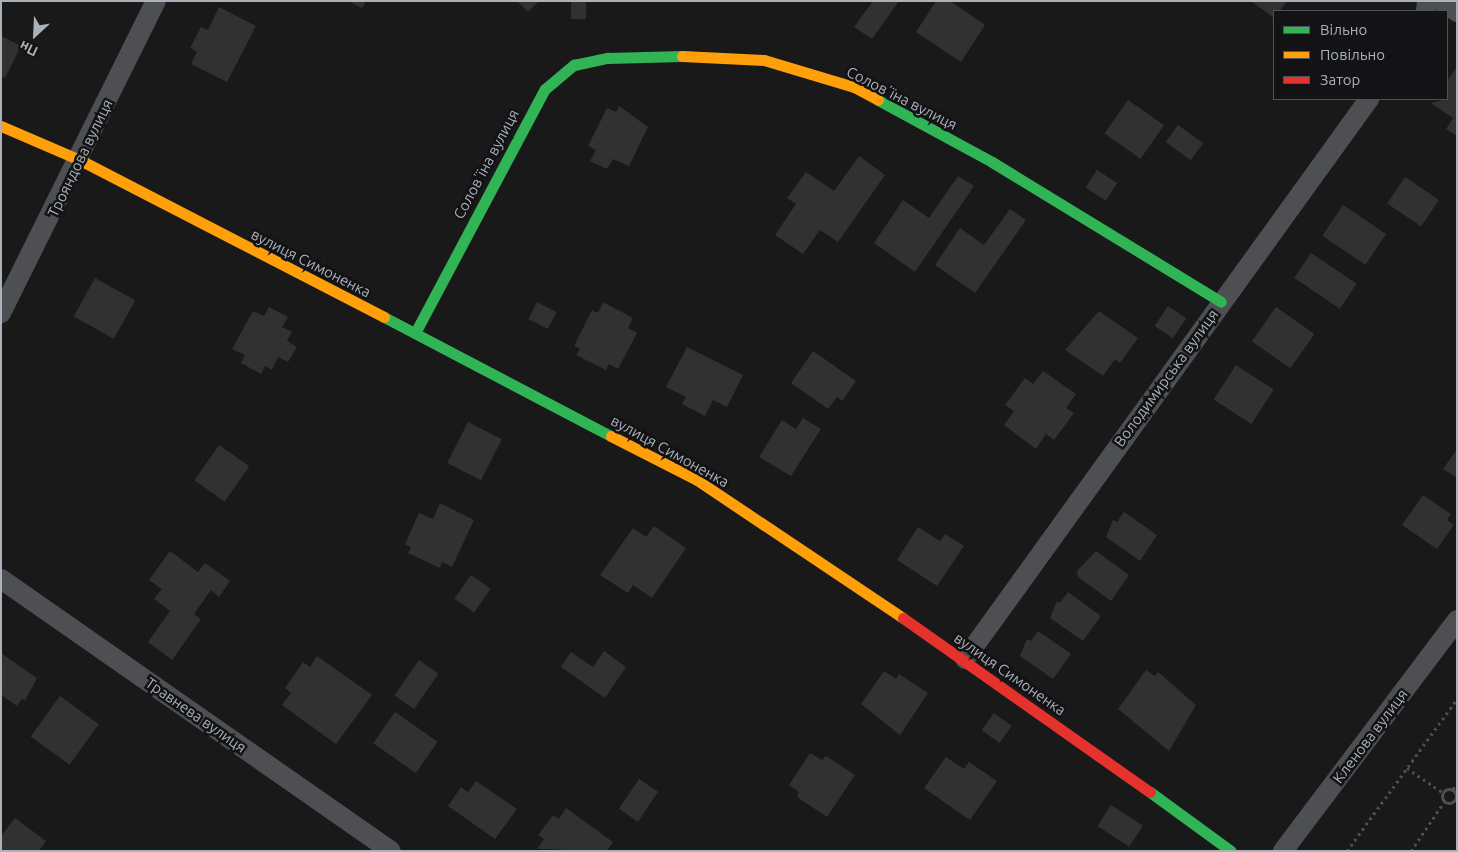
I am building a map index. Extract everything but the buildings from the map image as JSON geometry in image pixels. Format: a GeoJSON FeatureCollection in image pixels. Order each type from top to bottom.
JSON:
{"type":"FeatureCollection","features":[{"type":"Feature","properties":{"kind":"street","name":"Трояндова вулиця"},"geometry":{"type":"LineString","coordinates":[[1,313],[80,160],[156,1]]}},
{"type":"Feature","properties":{"kind":"street"},"geometry":{"type":"LineString","coordinates":[[1442,1],[1457,12]]}},
{"type":"Feature","properties":{"kind":"street","name":"Соловʼїна вулиця"},"geometry":{"type":"LineString","coordinates":[[415,333],[545,89],[574,64],[617,57],[700,54],[764,60],[854,87],[992,162],[1221,302]]}},
{"type":"Feature","properties":{"kind":"street","name":"Володимирська вулиця"},"geometry":{"type":"LineString","coordinates":[[966,659],[1221,302],[1368,100]]}},
{"type":"Feature","properties":{"kind":"street","name":"вулиця Симоненка"},"geometry":{"type":"LineString","coordinates":[[1,126],[80,160],[697,480],[966,659],[1231,851]]}},
{"type":"Feature","properties":{"kind":"street","name":"Травнева вулиця"},"geometry":{"type":"LineString","coordinates":[[1,579],[390,851]]}},
{"type":"Feature","properties":{"kind":"street","name":"Кленова вулиця"},"geometry":{"type":"LineString","coordinates":[[1283,851],[1457,620]]}},
{"type":"Feature","properties":{"kind":"path"},"geometry":{"type":"LineString","coordinates":[[1347,851],[1457,699]]}},
{"type":"Feature","properties":{"kind":"path"},"geometry":{"type":"LineString","coordinates":[[1407,768],[1442,792],[1444,802],[1410,851]]}},
{"type":"Feature","properties":{"kind":"path"},"geometry":{"type":"LineString","coordinates":[[1442,792],[1453,790],[1457,784]]}},
{"type":"Feature","properties":{"kind":"path"},"geometry":{"type":"LineString","coordinates":[[1444,802],[1456,801],[1453,790]]}},
{"type":"Feature","properties":{"kind":"traffic: fast"},"geometry":{"type":"LineString","coordinates":[[415,333],[545,89],[574,65],[608,58],[682,56]]}},
{"type":"Feature","properties":{"kind":"traffic: fast"},"geometry":{"type":"LineString","coordinates":[[878,100],[992,162],[1221,302]]}},
{"type":"Feature","properties":{"kind":"traffic: fast"},"geometry":{"type":"LineString","coordinates":[[384,317],[611,436]]}},
{"type":"Feature","properties":{"kind":"traffic: fast"},"geometry":{"type":"LineString","coordinates":[[1150,792],[1231,851]]}},
{"type":"Feature","properties":{"kind":"traffic: slow"},"geometry":{"type":"LineString","coordinates":[[682,56],[764,60],[854,87],[878,100]]}},
{"type":"Feature","properties":{"kind":"traffic: slow"},"geometry":{"type":"LineString","coordinates":[[1,126],[80,160],[384,317]]}},
{"type":"Feature","properties":{"kind":"traffic: slow"},"geometry":{"type":"LineString","coordinates":[[611,436],[697,480],[903,618]]}},
{"type":"Feature","properties":{"kind":"traffic: jam"},"geometry":{"type":"LineString","coordinates":[[903,618],[1150,792]]}}]}
